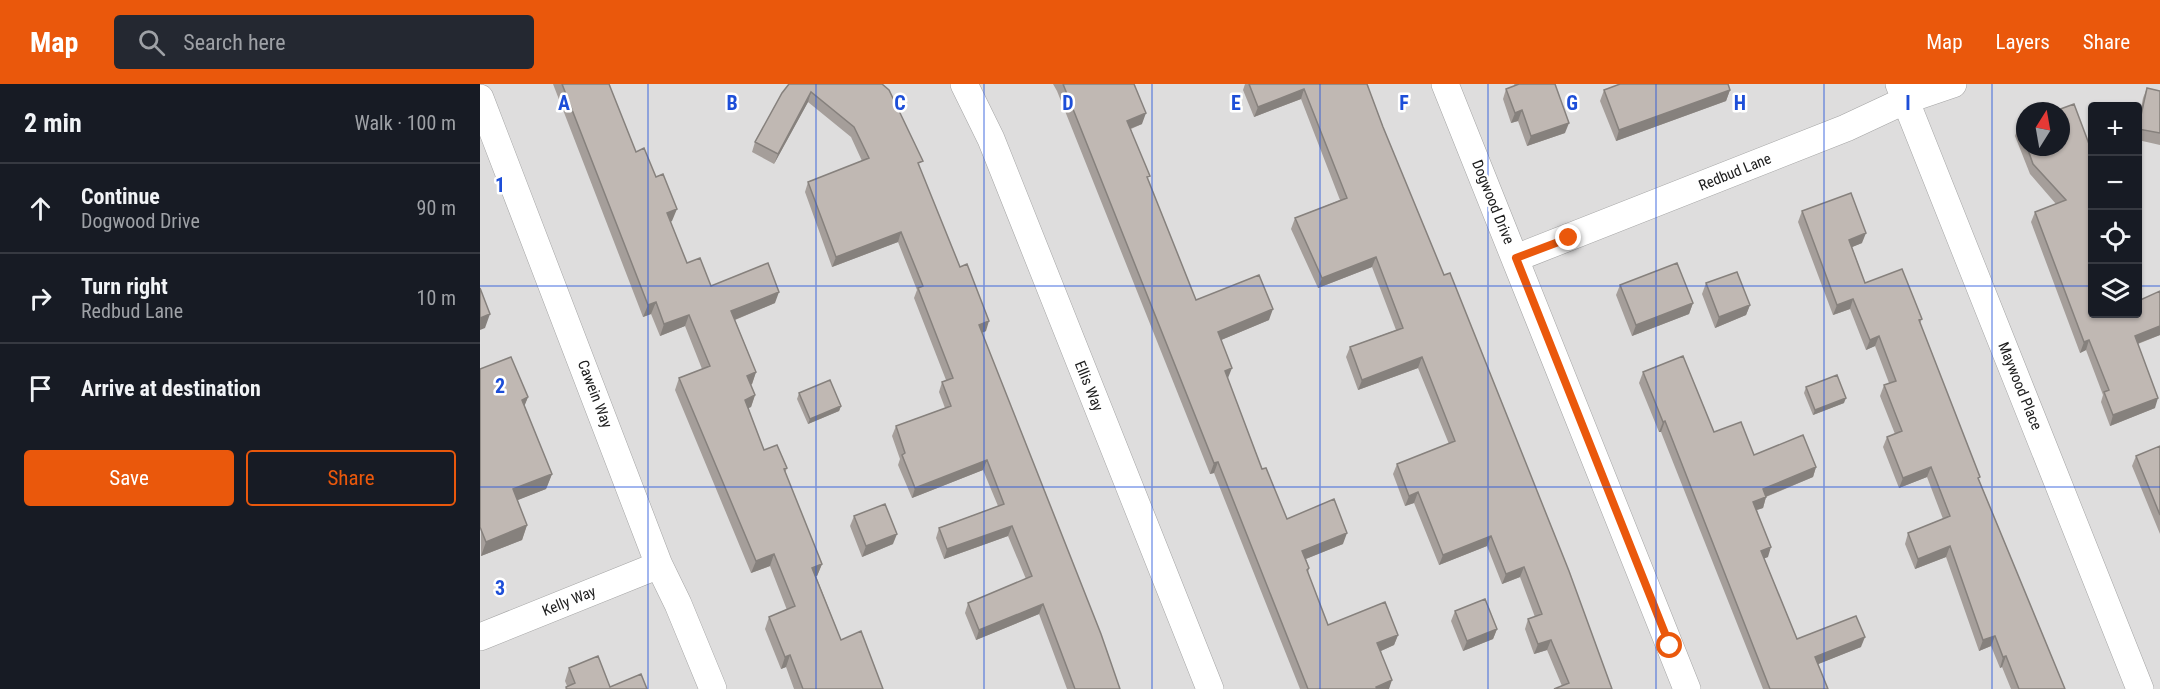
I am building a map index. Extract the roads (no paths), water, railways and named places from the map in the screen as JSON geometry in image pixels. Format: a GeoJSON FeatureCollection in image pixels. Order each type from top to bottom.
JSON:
{"type":"FeatureCollection","features":[{"type":"Feature","properties":{"kind":"street","name":"Ellis Way"},"geometry":{"type":"LineString","coordinates":[[964,84],[991,139],[1210,689]]}},
{"type":"Feature","properties":{"kind":"street","name":"Dogwood Drive"},"geometry":{"type":"LineString","coordinates":[[1445,84],[1687,689]]}},
{"type":"Feature","properties":{"kind":"street","name":"Redbud Lane"},"geometry":{"type":"LineString","coordinates":[[1516,258],[1835,132],[1903,92],[1953,84]]}},
{"type":"Feature","properties":{"kind":"street","name":"Maywood Place"},"geometry":{"type":"LineString","coordinates":[[1903,92],[2140,689]]}},
{"type":"Feature","properties":{"kind":"street","name":"Cawein Way"},"geometry":{"type":"LineString","coordinates":[[480,99],[640,511],[658,565],[678,604],[713,689]]}},
{"type":"Feature","properties":{"kind":"street","name":"Kelly Way"},"geometry":{"type":"LineString","coordinates":[[480,637],[658,565]]}}]}
